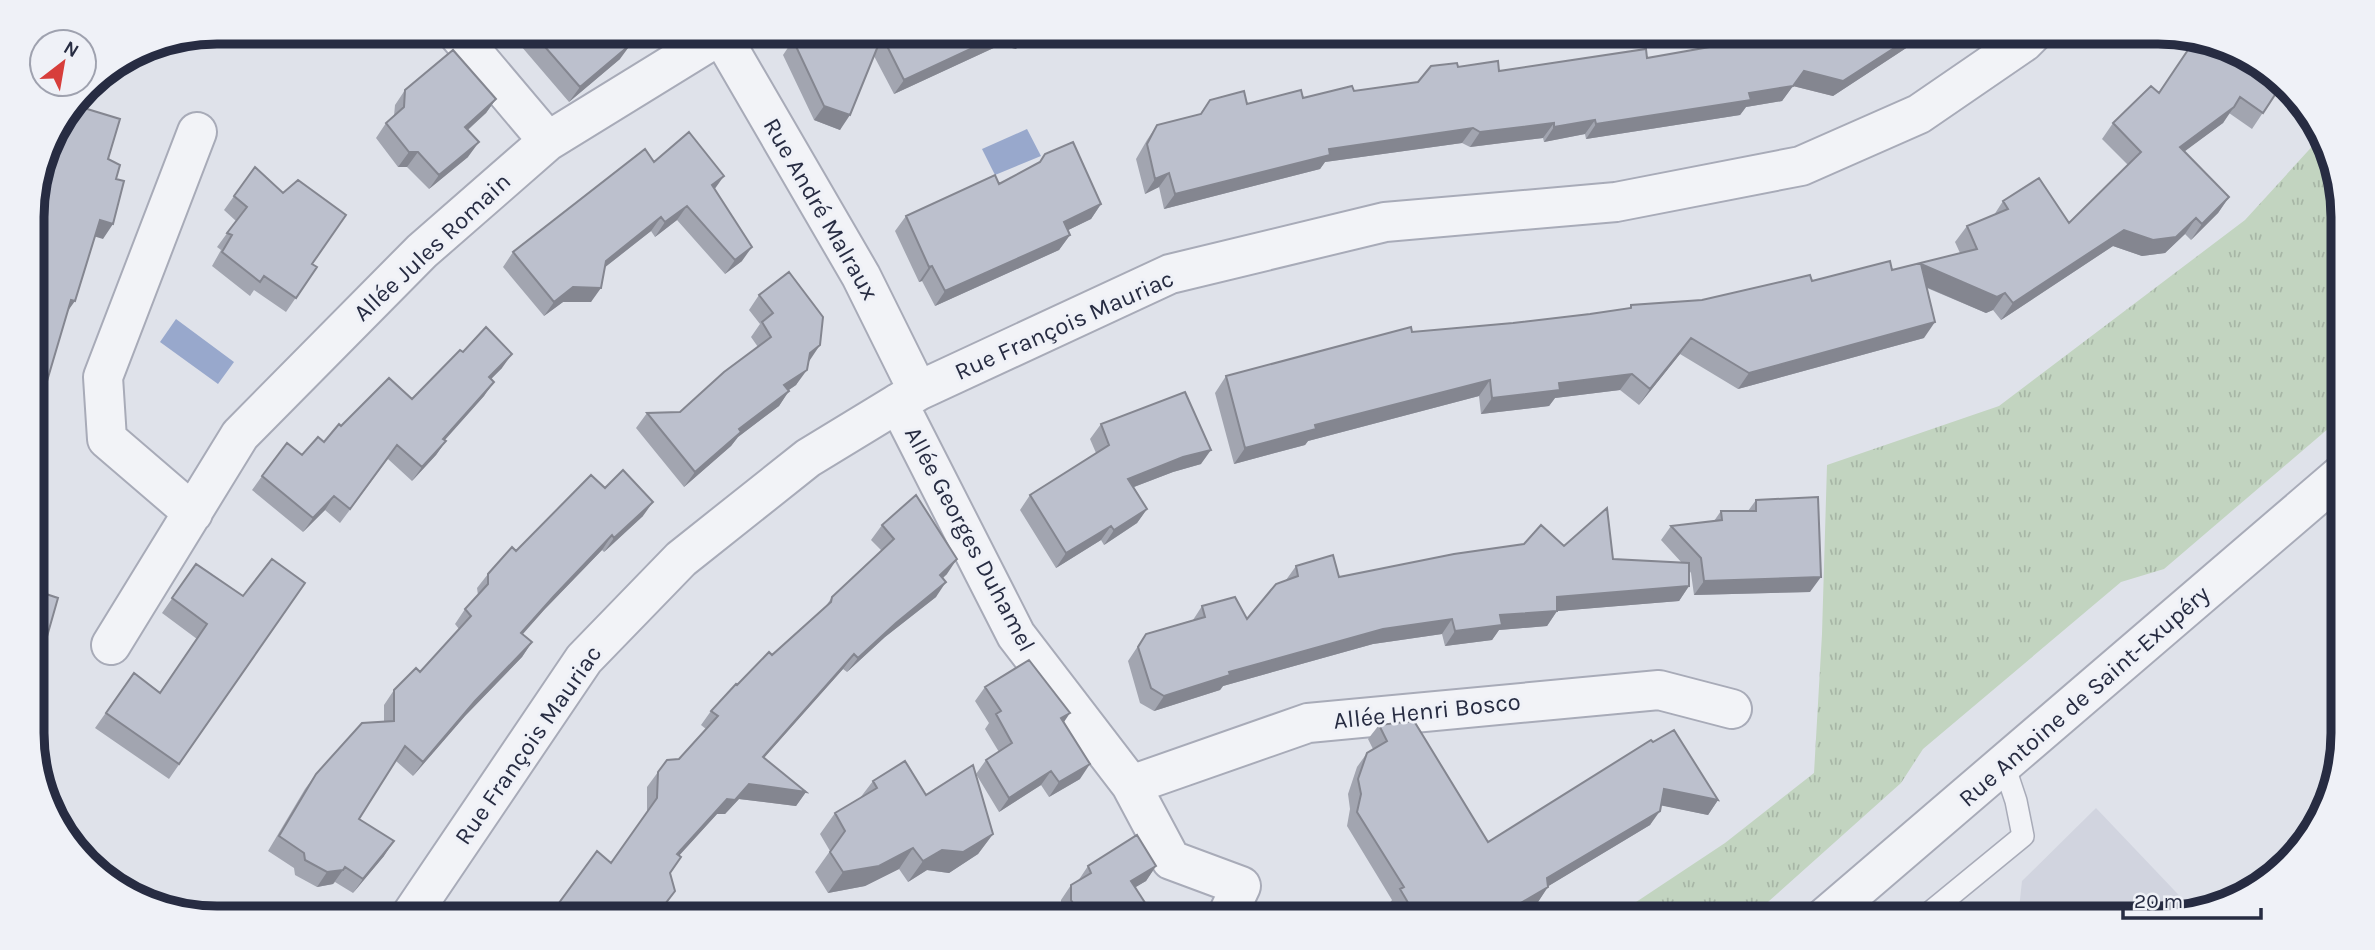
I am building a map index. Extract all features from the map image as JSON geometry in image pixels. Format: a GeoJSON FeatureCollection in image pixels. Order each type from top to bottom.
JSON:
{"type":"FeatureCollection","features":[{"type":"Feature","properties":{"kind":"street"},"geometry":{"type":"LineString","coordinates":[[466,44],[548,141]]}},
{"type":"Feature","properties":{"kind":"street","name":"Allée Jules Romain"},"geometry":{"type":"LineString","coordinates":[[111,645],[240,435],[422,251],[548,141],[702,44]]}},
{"type":"Feature","properties":{"kind":"street","name":"Rue André Malraux"},"geometry":{"type":"LineString","coordinates":[[728,44],[860,276],[908,397]]}},
{"type":"Feature","properties":{"kind":"street","name":"Rue François Mauriac"},"geometry":{"type":"LineString","coordinates":[[417,906],[584,659],[681,559],[808,457],[908,397],[1170,274],[1385,222],[1616,202],[1801,166],[1919,114],[2020,44]]}},
{"type":"Feature","properties":{"kind":"street"},"geometry":{"type":"LineString","coordinates":[[193,513],[107,439],[103,377],[197,132]]}},
{"type":"Feature","properties":{"kind":"street","name":"Allée Georges Duhamel"},"geometry":{"type":"LineString","coordinates":[[908,397],[1016,635],[1131,785],[1171,860],[1241,886],[1232,906]]}},
{"type":"Feature","properties":{"kind":"street","name":"Rue Antoine de Saint-Exupéry"},"geometry":{"type":"LineString","coordinates":[[1838,906],[2331,483]]}},
{"type":"Feature","properties":{"kind":"street","name":"Allée Henri Bosco"},"geometry":{"type":"LineString","coordinates":[[1131,785],[1308,723],[1659,690],[1732,709]]}},
{"type":"Feature","properties":{"kind":"lane"},"geometry":{"type":"LineString","coordinates":[[1938,906],[2023,836],[2016,801],[2004,765]]}},
{"type":"Feature","properties":{"kind":"shaded area"},"geometry":{"type":"Polygon","coordinates":[[[2096,808],[2187,904],[2019,906],[2022,881],[2096,808]]]}},
{"type":"Feature","properties":{"kind":"green space"},"geometry":{"type":"Polygon","coordinates":[[[2315,144],[2330,194],[2331,426],[2164,569],[2121,582],[1923,749],[1901,783],[1763,906],[1630,906],[1725,843],[1814,773],[1822,634],[1827,465],[1999,406],[2245,220],[2315,144]]]}},
{"type":"Feature","properties":{"kind":"water"},"geometry":{"type":"Polygon","coordinates":[[[1027,129],[1041,156],[995,175],[982,149],[1027,129]]]}},
{"type":"Feature","properties":{"kind":"water"},"geometry":{"type":"Polygon","coordinates":[[[176,319],[234,362],[218,384],[160,342],[176,319]]]}},
{"type":"Feature","properties":{"kind":"building"},"geometry":{"type":"Polygon","coordinates":[[[542,44],[631,44],[580,87],[542,44]]]}},
{"type":"Feature","properties":{"kind":"building"},"geometry":{"type":"Polygon","coordinates":[[[795,44],[879,44],[850,115],[824,106],[795,44]]]}},
{"type":"Feature","properties":{"kind":"building"},"geometry":{"type":"Polygon","coordinates":[[[886,44],[981,44],[904,80],[886,44]]]}},
{"type":"Feature","properties":{"kind":"building"},"geometry":{"type":"Polygon","coordinates":[[[1726,44],[1900,44],[1843,81],[1804,71],[1793,86],[1749,93],[1751,100],[1596,124],[1595,120],[1554,127],[1554,123],[1480,132],[1473,128],[1329,149],[1330,155],[1175,194],[1169,173],[1155,179],[1147,144],[1157,125],[1201,114],[1210,100],[1244,91],[1247,104],[1301,90],[1303,98],[1352,86],[1354,91],[1418,82],[1431,66],[1457,63],[1458,67],[1498,61],[1499,71],[1646,49],[1647,58],[1726,44]]]}},
{"type":"Feature","properties":{"kind":"building"},"geometry":{"type":"Polygon","coordinates":[[[2190,47],[2235,62],[2255,73],[2277,92],[2263,113],[2240,97],[2234,107],[2180,147],[2229,197],[2202,224],[2196,218],[2176,237],[2153,240],[2124,230],[2013,303],[2005,293],[1997,297],[1921,264],[1935,322],[1749,373],[1691,338],[1650,389],[1632,374],[1559,383],[1560,390],[1492,398],[1490,380],[1315,425],[1316,429],[1245,448],[1226,376],[1411,327],[1412,332],[1513,323],[1631,308],[1631,305],[1702,300],[1810,275],[1812,281],[1890,261],[1892,270],[1977,249],[1967,226],[2008,209],[2003,201],[2039,178],[2069,223],[2141,152],[2113,123],[2151,86],[2159,93],[2190,47]]]}},
{"type":"Feature","properties":{"kind":"building"},"geometry":{"type":"Polygon","coordinates":[[[453,50],[496,99],[465,127],[479,142],[439,175],[418,152],[409,152],[386,123],[404,107],[405,90],[453,50]]]}},
{"type":"Feature","properties":{"kind":"building"},"geometry":{"type":"Polygon","coordinates":[[[83,108],[120,119],[108,159],[120,165],[116,179],[124,181],[113,224],[100,220],[75,301],[71,300],[44,391],[44,205],[47,183],[57,150],[73,120],[83,108]]]}},
{"type":"Feature","properties":{"kind":"building"},"geometry":{"type":"Polygon","coordinates":[[[689,132],[724,176],[712,185],[752,247],[735,260],[687,206],[665,222],[661,217],[606,261],[601,288],[573,287],[554,302],[513,252],[645,149],[654,162],[689,132]]]}},
{"type":"Feature","properties":{"kind":"building"},"geometry":{"type":"Polygon","coordinates":[[[1073,142],[1101,204],[1064,222],[1070,235],[945,291],[932,266],[929,267],[906,216],[995,175],[999,184],[1040,162],[1045,154],[1073,142]]]}},
{"type":"Feature","properties":{"kind":"building"},"geometry":{"type":"Polygon","coordinates":[[[255,167],[283,193],[298,180],[346,215],[312,264],[317,267],[296,298],[264,276],[260,282],[222,252],[232,235],[227,233],[247,207],[234,196],[255,167]]]}},
{"type":"Feature","properties":{"kind":"building"},"geometry":{"type":"Polygon","coordinates":[[[789,272],[823,317],[820,345],[810,353],[807,370],[784,385],[789,391],[739,429],[741,432],[695,472],[647,413],[680,412],[724,372],[771,337],[762,322],[773,313],[759,295],[789,272]]]}},
{"type":"Feature","properties":{"kind":"building"},"geometry":{"type":"Polygon","coordinates":[[[486,327],[512,354],[489,377],[494,382],[422,467],[397,445],[350,509],[334,496],[313,518],[262,476],[287,443],[302,455],[318,437],[324,442],[339,424],[341,426],[389,378],[412,399],[486,327]]]}},
{"type":"Feature","properties":{"kind":"building"},"geometry":{"type":"Polygon","coordinates":[[[1185,392],[1211,450],[1183,457],[1128,479],[1147,509],[1114,530],[1111,526],[1066,553],[1030,495],[1109,445],[1101,424],[1185,392]]]}},
{"type":"Feature","properties":{"kind":"building"},"geometry":{"type":"Polygon","coordinates":[[[623,470],[653,502],[614,538],[612,535],[521,633],[532,642],[475,701],[423,762],[405,746],[359,819],[394,841],[363,879],[345,867],[343,870],[327,872],[305,860],[304,853],[279,836],[316,774],[362,723],[394,721],[394,690],[416,668],[420,672],[471,616],[465,609],[488,584],[488,574],[512,547],[516,551],[591,475],[605,488],[623,470]]]}},
{"type":"Feature","properties":{"kind":"building"},"geometry":{"type":"Polygon","coordinates":[[[916,495],[957,559],[940,575],[946,582],[858,658],[854,654],[763,757],[806,792],[749,784],[735,800],[727,799],[677,854],[681,857],[670,873],[675,891],[665,904],[557,906],[597,851],[611,863],[657,798],[658,772],[667,760],[679,759],[718,716],[711,711],[769,652],[772,655],[831,602],[832,597],[894,539],[882,525],[916,495]]]}},
{"type":"Feature","properties":{"kind":"building"},"geometry":{"type":"Polygon","coordinates":[[[1818,497],[1821,577],[1704,581],[1701,558],[1671,526],[1722,520],[1721,511],[1756,511],[1756,500],[1818,497]]]}},
{"type":"Feature","properties":{"kind":"building"},"geometry":{"type":"Polygon","coordinates":[[[1607,508],[1613,559],[1689,563],[1689,586],[1557,597],[1557,611],[1500,615],[1502,625],[1455,631],[1452,619],[1383,629],[1229,672],[1230,675],[1164,696],[1151,688],[1138,647],[1146,634],[1205,617],[1202,606],[1235,597],[1247,619],[1276,584],[1298,576],[1296,566],[1333,555],[1339,577],[1454,554],[1524,544],[1541,525],[1564,546],[1607,508]]]}},
{"type":"Feature","properties":{"kind":"building"},"geometry":{"type":"Polygon","coordinates":[[[272,559],[305,583],[179,764],[106,713],[134,673],[160,693],[207,624],[172,598],[196,564],[243,596],[272,559]]]}},
{"type":"Feature","properties":{"kind":"building"},"geometry":{"type":"Polygon","coordinates":[[[44,593],[58,598],[44,647],[44,593]]]}},
{"type":"Feature","properties":{"kind":"building"},"geometry":{"type":"Polygon","coordinates":[[[1029,660],[1070,713],[1061,718],[1090,764],[1059,782],[1051,771],[1009,798],[986,760],[1012,743],[996,714],[1001,711],[985,687],[1029,660]]]}},
{"type":"Feature","properties":{"kind":"building"},"geometry":{"type":"Polygon","coordinates":[[[1414,721],[1488,842],[1651,740],[1653,742],[1674,730],[1718,800],[1664,789],[1660,811],[1547,878],[1548,887],[1516,906],[1410,906],[1400,889],[1404,887],[1357,812],[1361,794],[1358,779],[1367,753],[1387,741],[1379,725],[1414,721]]]}},
{"type":"Feature","properties":{"kind":"building"},"geometry":{"type":"Polygon","coordinates":[[[905,761],[926,795],[973,765],[993,834],[963,852],[942,850],[923,861],[913,848],[879,866],[843,872],[830,852],[845,831],[835,813],[877,788],[873,781],[905,761]]]}},
{"type":"Feature","properties":{"kind":"building"},"geometry":{"type":"Polygon","coordinates":[[[1137,835],[1156,866],[1131,881],[1147,906],[1075,906],[1071,900],[1071,885],[1091,873],[1088,866],[1137,835]]]}}]}
